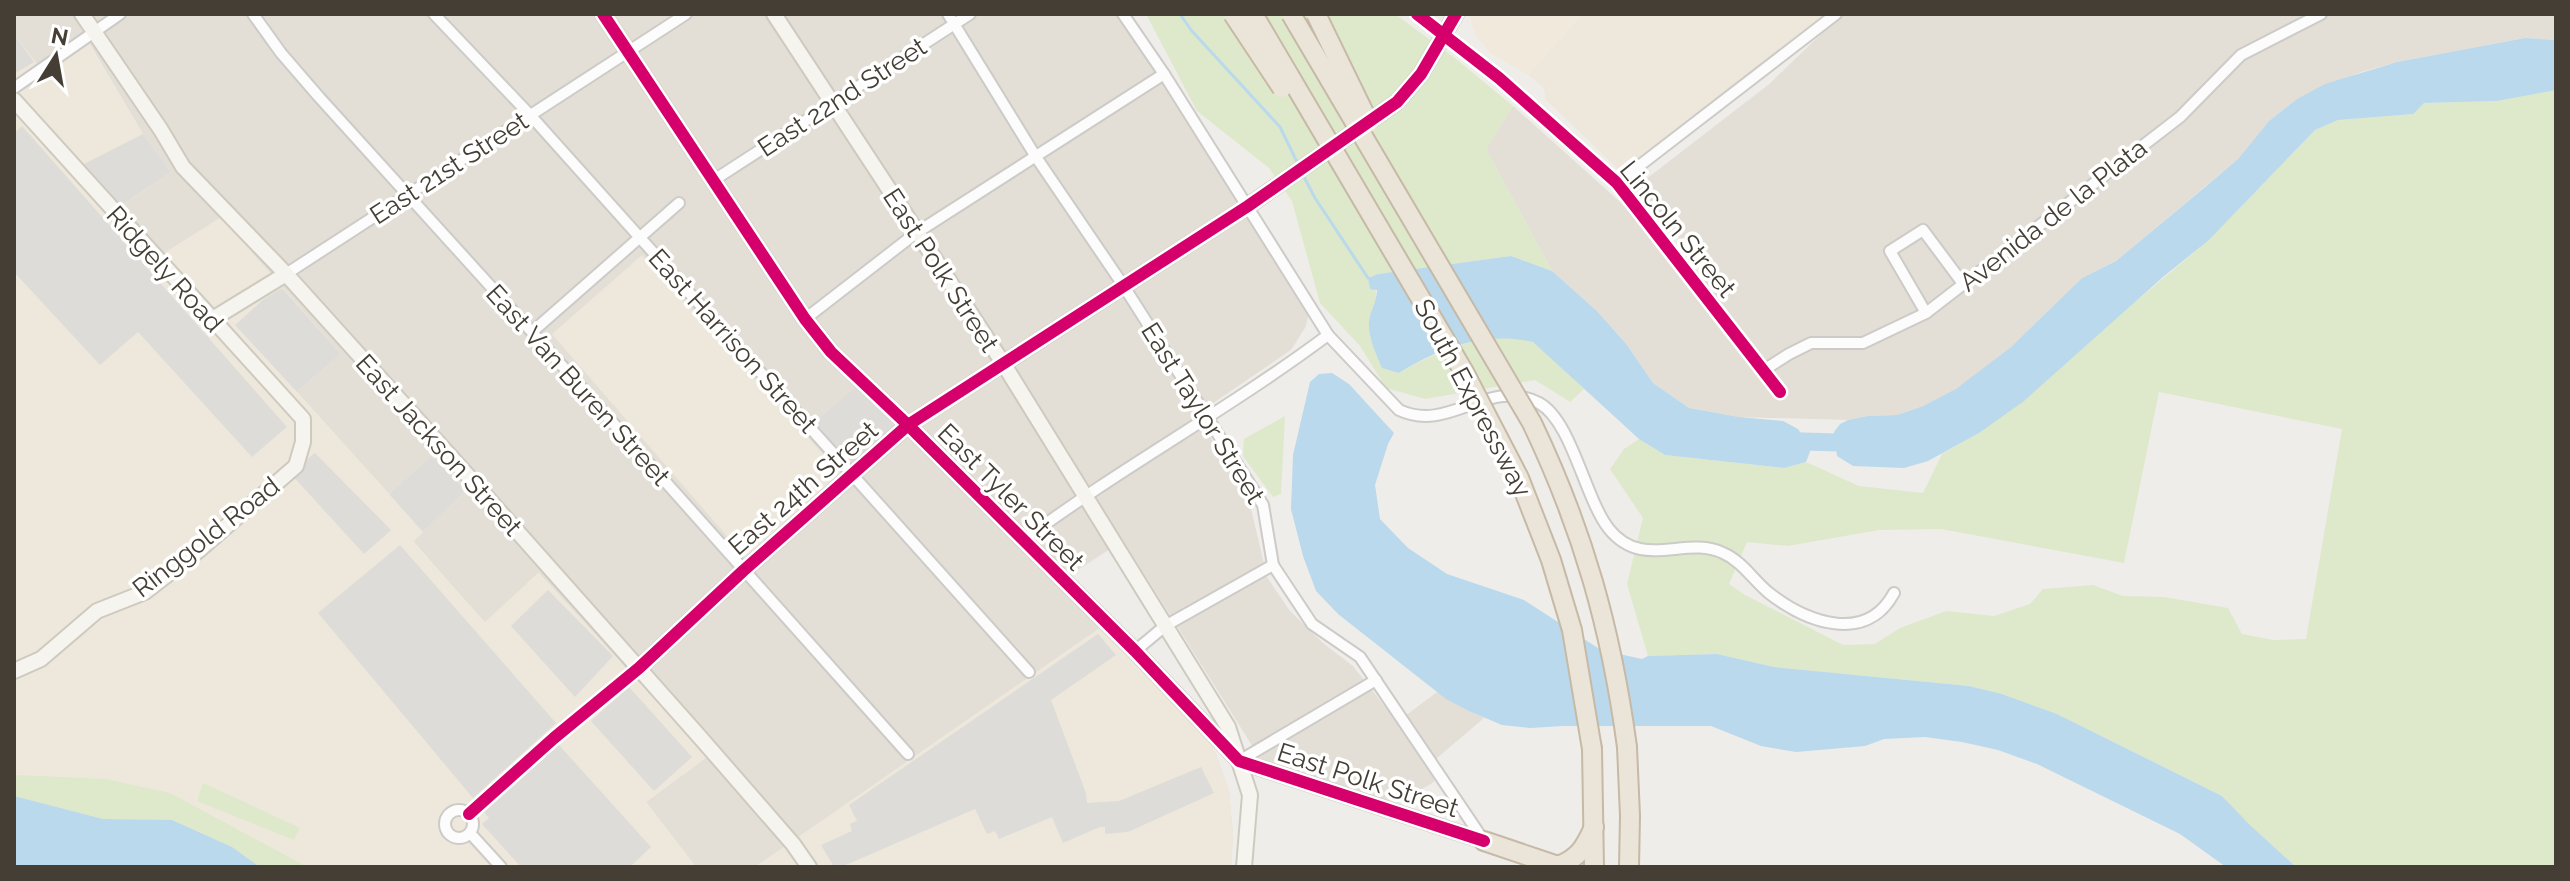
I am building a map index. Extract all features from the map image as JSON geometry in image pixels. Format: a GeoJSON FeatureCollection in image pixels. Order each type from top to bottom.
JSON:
{"type":"FeatureCollection","features":[{"type":"Feature","properties":{"kind":"highway"},"geometry":{"type":"LineString","coordinates":[[1233,14],[1408,277]]}},
{"type":"Feature","properties":{"kind":"highway","name":"South Expressway"},"geometry":{"type":"LineString","coordinates":[[1253,14],[1484,408],[1537,521],[1572,630],[1592,749],[1594,867]]}},
{"type":"Feature","properties":{"kind":"highway","name":"South Expressway"},"geometry":{"type":"LineString","coordinates":[[1291,14],[1532,423],[1570,508],[1607,629],[1627,747],[1629,867]]}},
{"type":"Feature","properties":{"kind":"highway"},"geometry":{"type":"LineString","coordinates":[[1316,14],[1420,230]]}},
{"type":"Feature","properties":{"kind":"highway"},"geometry":{"type":"LineString","coordinates":[[1484,841],[1558,866],[1572,861],[1582,852],[1594,827]]}},
{"type":"Feature","properties":{"kind":"street","name":"East Jackson Street"},"geometry":{"type":"LineString","coordinates":[[82,14],[183,167],[286,274],[639,668],[793,844],[809,867]]}},
{"type":"Feature","properties":{"kind":"street"},"geometry":{"type":"LineString","coordinates":[[14,88],[120,14]]}},
{"type":"Feature","properties":{"kind":"street","name":"East Van Buren Street"},"geometry":{"type":"LineString","coordinates":[[253,14],[309,86],[908,754]]}},
{"type":"Feature","properties":{"kind":"street","name":"East Harrison Street"},"geometry":{"type":"LineString","coordinates":[[434,14],[531,116],[1029,672]]}},
{"type":"Feature","properties":{"kind":"street","name":"East Tyler Street"},"geometry":{"type":"LineString","coordinates":[[603,14],[805,319],[831,352],[1135,651],[1239,761]]}},
{"type":"Feature","properties":{"kind":"street","name":"East 21st Street"},"geometry":{"type":"LineString","coordinates":[[211,320],[686,14]]}},
{"type":"Feature","properties":{"kind":"street","name":"East Polk Street"},"geometry":{"type":"LineString","coordinates":[[774,14],[1003,363],[1085,494],[1228,727],[1239,761],[1484,841]]}},
{"type":"Feature","properties":{"kind":"street","name":"East Taylor Street"},"geometry":{"type":"LineString","coordinates":[[948,14],[1036,157],[1123,285],[1263,505],[1273,565],[1312,624],[1360,657],[1484,841]]}},
{"type":"Feature","properties":{"kind":"street","name":"East 22nd Street"},"geometry":{"type":"LineString","coordinates":[[714,180],[970,14]]}},
{"type":"Feature","properties":{"kind":"street"},"geometry":{"type":"LineString","coordinates":[[1123,14],[1328,335],[1386,399],[1412,416],[1428,418],[1497,395],[1513,395],[1542,405],[1554,414],[1602,518],[1619,539],[1643,550],[1665,552],[1700,547],[1725,553],[1768,592],[1795,610],[1831,623],[1857,624],[1869,620],[1888,604],[1894,593]]}},
{"type":"Feature","properties":{"kind":"street","name":"Lincoln Street"},"geometry":{"type":"LineString","coordinates":[[1417,14],[1499,78],[1617,183],[1780,392]]}},
{"type":"Feature","properties":{"kind":"street"},"geometry":{"type":"LineString","coordinates":[[1444,34],[1456,14]]}},
{"type":"Feature","properties":{"kind":"street"},"geometry":{"type":"LineString","coordinates":[[1617,183],[1836,14]]}},
{"type":"Feature","properties":{"kind":"street","name":"Avenida de la Plata"},"geometry":{"type":"LineString","coordinates":[[1764,370],[1811,343],[1863,343],[1926,313],[2180,117],[2241,55],[2316,15]]}},
{"type":"Feature","properties":{"kind":"street","name":"East 24th Street"},"geometry":{"type":"LineString","coordinates":[[469,814],[639,668],[908,425],[1319,159],[1397,102],[1421,74],[1444,34]]}},
{"type":"Feature","properties":{"kind":"street"},"geometry":{"type":"LineString","coordinates":[[805,319],[916,233],[1164,74]]}},
{"type":"Feature","properties":{"kind":"street","name":"Ridgely Road"},"geometry":{"type":"LineString","coordinates":[[14,100],[303,419],[303,442]]}},
{"type":"Feature","properties":{"kind":"street"},"geometry":{"type":"LineString","coordinates":[[532,332],[679,203]]}},
{"type":"Feature","properties":{"kind":"street"},"geometry":{"type":"LineString","coordinates":[[1926,313],[1890,251],[1923,230],[1964,285]]}},
{"type":"Feature","properties":{"kind":"street"},"geometry":{"type":"LineString","coordinates":[[1022,541],[1085,494],[1266,381],[1328,335]]}},
{"type":"Feature","properties":{"kind":"street","name":"Ringgold Road"},"geometry":{"type":"LineString","coordinates":[[14,671],[41,659],[97,611],[145,592],[198,551],[296,466],[303,442]]}},
{"type":"Feature","properties":{"kind":"street"},"geometry":{"type":"LineString","coordinates":[[1135,651],[1165,626],[1273,565]]}},
{"type":"Feature","properties":{"kind":"street"},"geometry":{"type":"LineString","coordinates":[[1244,867],[1250,795],[1239,761],[1376,680]]}},
{"type":"Feature","properties":{"kind":"street"},"geometry":{"type":"LineString","coordinates":[[462,810],[469,814],[473,824],[470,833],[462,837],[453,836],[447,830],[445,821],[453,811],[462,810]]}},
{"type":"Feature","properties":{"kind":"street"},"geometry":{"type":"LineString","coordinates":[[470,833],[501,867]]}},
{"type":"Feature","properties":{"kind":"shaded area"},"geometry":{"type":"Polygon","coordinates":[[[1125,14],[1313,300],[1305,328],[1291,350],[1197,414],[1250,504],[1267,577],[1290,611],[1323,643],[1353,666],[1397,722],[1437,692],[1484,718],[1437,758],[1434,782],[1390,808],[1263,763],[1121,537],[1107,551],[1070,575],[1115,620],[1102,627],[1204,734],[1215,751],[1229,790],[1233,835],[1231,867],[806,832],[755,867],[696,867],[646,802],[707,757],[539,573],[485,623],[413,541],[466,489],[431,456],[389,494],[297,392],[341,354],[221,218],[163,254],[120,206],[170,171],[143,134],[89,43],[43,72],[14,34],[14,16],[1125,14]]]}},
{"type":"Feature","properties":{"kind":"shaded area"},"geometry":{"type":"Polygon","coordinates":[[[1469,14],[1583,14],[1528,75],[1490,53],[1475,34],[1469,14]]]}},
{"type":"Feature","properties":{"kind":"shaded area"},"geometry":{"type":"Polygon","coordinates":[[[1583,14],[1827,14],[1625,169],[1618,169],[1546,100],[1544,88],[1528,75],[1583,14]]]}},
{"type":"Feature","properties":{"kind":"shaded area"},"geometry":{"type":"Polygon","coordinates":[[[1842,14],[2556,14],[2556,40],[2525,38],[2397,62],[2361,72],[2297,99],[2269,121],[2238,159],[2116,261],[2082,278],[2011,347],[1956,390],[1923,406],[1897,415],[1848,420],[1739,417],[1689,408],[1653,383],[1627,345],[1597,311],[1552,271],[1486,149],[1513,106],[1728,299],[1637,186],[1768,85],[1842,14]]]}},
{"type":"Feature","properties":{"kind":"shaded area"},"geometry":{"type":"Polygon","coordinates":[[[14,34],[43,72],[88,43],[143,134],[171,172],[121,206],[163,254],[221,217],[341,354],[297,392],[389,494],[431,456],[466,490],[413,542],[485,622],[538,573],[707,757],[646,802],[696,867],[14,867],[14,34]]]}},
{"type":"Feature","properties":{"kind":"shaded area"},"geometry":{"type":"Polygon","coordinates":[[[14,34],[34,62],[14,74],[14,34]]]}},
{"type":"Feature","properties":{"kind":"shaded area"},"geometry":{"type":"Polygon","coordinates":[[[22,126],[287,427],[252,457],[138,332],[100,365],[14,272],[14,133],[22,126]]]}},
{"type":"Feature","properties":{"kind":"shaded area"},"geometry":{"type":"Polygon","coordinates":[[[143,134],[171,172],[120,206],[84,164],[143,134]]]}},
{"type":"Feature","properties":{"kind":"shaded area"},"geometry":{"type":"Polygon","coordinates":[[[642,255],[841,474],[746,558],[552,334],[642,255]]]}},
{"type":"Feature","properties":{"kind":"shaded area"},"geometry":{"type":"Polygon","coordinates":[[[282,288],[341,354],[297,392],[235,325],[264,299],[282,288]]]}},
{"type":"Feature","properties":{"kind":"shaded area"},"geometry":{"type":"Polygon","coordinates":[[[860,384],[899,423],[852,465],[815,422],[860,384]]]}},
{"type":"Feature","properties":{"kind":"shaded area"},"geometry":{"type":"Polygon","coordinates":[[[315,453],[391,530],[364,554],[290,473],[315,453]]]}},
{"type":"Feature","properties":{"kind":"shaded area"},"geometry":{"type":"Polygon","coordinates":[[[431,456],[466,490],[423,532],[389,494],[431,456]]]}},
{"type":"Feature","properties":{"kind":"shaded area"},"geometry":{"type":"Polygon","coordinates":[[[400,545],[556,723],[473,798],[318,613],[400,545]]]}},
{"type":"Feature","properties":{"kind":"shaded area"},"geometry":{"type":"Polygon","coordinates":[[[548,590],[613,656],[575,697],[511,626],[548,590]]]}},
{"type":"Feature","properties":{"kind":"shaded area"},"geometry":{"type":"Polygon","coordinates":[[[1101,627],[1204,734],[1215,751],[1229,790],[1233,835],[1231,867],[755,867],[1101,627]]]}},
{"type":"Feature","properties":{"kind":"shaded area"},"geometry":{"type":"Polygon","coordinates":[[[1098,634],[1116,655],[1051,700],[1087,803],[1119,801],[1201,767],[1214,793],[1128,832],[1105,834],[1105,827],[1100,827],[1063,843],[1052,817],[999,839],[995,831],[987,834],[975,809],[841,867],[834,867],[821,845],[852,831],[850,824],[857,821],[849,805],[1098,634]]]}},
{"type":"Feature","properties":{"kind":"shaded area"},"geometry":{"type":"Polygon","coordinates":[[[629,687],[692,757],[654,791],[591,721],[629,687]]]}},
{"type":"Feature","properties":{"kind":"shaded area"},"geometry":{"type":"Polygon","coordinates":[[[559,745],[651,847],[633,867],[521,867],[482,824],[489,818],[483,811],[559,745]]]}},
{"type":"Feature","properties":{"kind":"green space"},"geometry":{"type":"Polygon","coordinates":[[[1146,14],[1395,14],[1513,106],[1486,149],[1552,271],[1511,256],[1378,274],[1368,278],[1376,294],[1369,321],[1399,373],[1465,344],[1484,339],[1520,338],[1540,347],[1584,389],[1570,402],[1535,380],[1425,399],[1386,388],[1360,346],[1320,303],[1292,201],[1269,168],[1197,111],[1146,14]]]}},
{"type":"Feature","properties":{"kind":"green space"},"geometry":{"type":"Polygon","coordinates":[[[2556,90],[2556,867],[2296,867],[2222,796],[2057,714],[2002,694],[1969,686],[1774,667],[1717,654],[1648,656],[1627,584],[1643,518],[1610,469],[1624,449],[1639,439],[1665,455],[1784,468],[1806,462],[1859,486],[1923,493],[1942,454],[1979,433],[2209,240],[2315,130],[2338,120],[2412,114],[2424,103],[2497,101],[2556,90]],[[2159,392],[2124,563],[1941,529],[1879,530],[1788,546],[1747,542],[1729,584],[1843,645],[1875,644],[1900,628],[1946,611],[1994,616],[2030,604],[2043,589],[2093,585],[2123,596],[2164,597],[2228,608],[2242,634],[2274,640],[2306,639],[2342,429],[2159,392]]]}},
{"type":"Feature","properties":{"kind":"green space"},"geometry":{"type":"Polygon","coordinates":[[[1285,416],[1281,494],[1273,497],[1243,456],[1244,439],[1285,416]]]}},
{"type":"Feature","properties":{"kind":"green space"},"geometry":{"type":"Polygon","coordinates":[[[14,775],[105,779],[170,793],[307,867],[260,867],[232,847],[172,820],[103,819],[14,796],[14,775]]]}},
{"type":"Feature","properties":{"kind":"green space"},"geometry":{"type":"Polygon","coordinates":[[[203,783],[300,828],[294,840],[197,801],[203,783]]]}},
{"type":"Feature","properties":{"kind":"water"},"geometry":{"type":"Polygon","coordinates":[[[2525,38],[2556,40],[2556,90],[2497,101],[2424,103],[2413,114],[2338,120],[2315,130],[2209,240],[2024,401],[1979,433],[1928,461],[1904,468],[1853,466],[1837,456],[1834,432],[1840,424],[1868,416],[1897,415],[1956,389],[2011,347],[2082,278],[2116,261],[2204,188],[2238,159],[2269,121],[2297,99],[2325,84],[2397,62],[2525,38]]]}},
{"type":"Feature","properties":{"kind":"water"},"geometry":{"type":"Polygon","coordinates":[[[1511,256],[1552,271],[1597,311],[1627,345],[1653,383],[1689,408],[1783,421],[1798,429],[1811,449],[1806,462],[1784,468],[1665,455],[1639,439],[1533,342],[1480,340],[1446,349],[1399,373],[1382,368],[1369,328],[1377,290],[1370,289],[1368,278],[1378,274],[1511,256]]]}},
{"type":"Feature","properties":{"kind":"water"},"geometry":{"type":"Polygon","coordinates":[[[1332,373],[1349,384],[1394,433],[1375,485],[1380,519],[1408,548],[1447,574],[1524,600],[1601,650],[1642,659],[1648,656],[1717,654],[1774,667],[1969,686],[2002,694],[2057,714],[2222,796],[2296,867],[2226,867],[2180,834],[2037,764],[1998,750],[1962,742],[1925,737],[1884,739],[1865,746],[1796,752],[1761,746],[1711,726],[1530,728],[1502,725],[1469,711],[1446,699],[1338,614],[1316,591],[1291,509],[1293,455],[1310,382],[1319,374],[1332,373]]]}},
{"type":"Feature","properties":{"kind":"water"},"geometry":{"type":"Polygon","coordinates":[[[14,796],[103,819],[172,820],[232,847],[260,867],[14,867],[14,796]]]}},
{"type":"Feature","properties":{"kind":"waterway"},"geometry":{"type":"LineString","coordinates":[[1180,14],[1280,127],[1298,164]]}},
{"type":"Feature","properties":{"kind":"waterway"},"geometry":{"type":"LineString","coordinates":[[1303,175],[1368,278]]}},
{"type":"Feature","properties":{"kind":"waterway"},"geometry":{"type":"LineString","coordinates":[[1786,441],[1856,443]]}},
{"type":"Feature","properties":{"kind":"cycle path"},"geometry":{"type":"LineString","coordinates":[[603,14],[805,319],[831,352],[1135,651],[1239,761],[1484,841]]}},
{"type":"Feature","properties":{"kind":"cycle path"},"geometry":{"type":"LineString","coordinates":[[1417,14],[1499,78],[1617,183],[1780,392]]}},
{"type":"Feature","properties":{"kind":"cycle path"},"geometry":{"type":"LineString","coordinates":[[469,814],[639,668],[908,425],[1248,206],[1397,102],[1421,74],[1456,14]]}}]}
